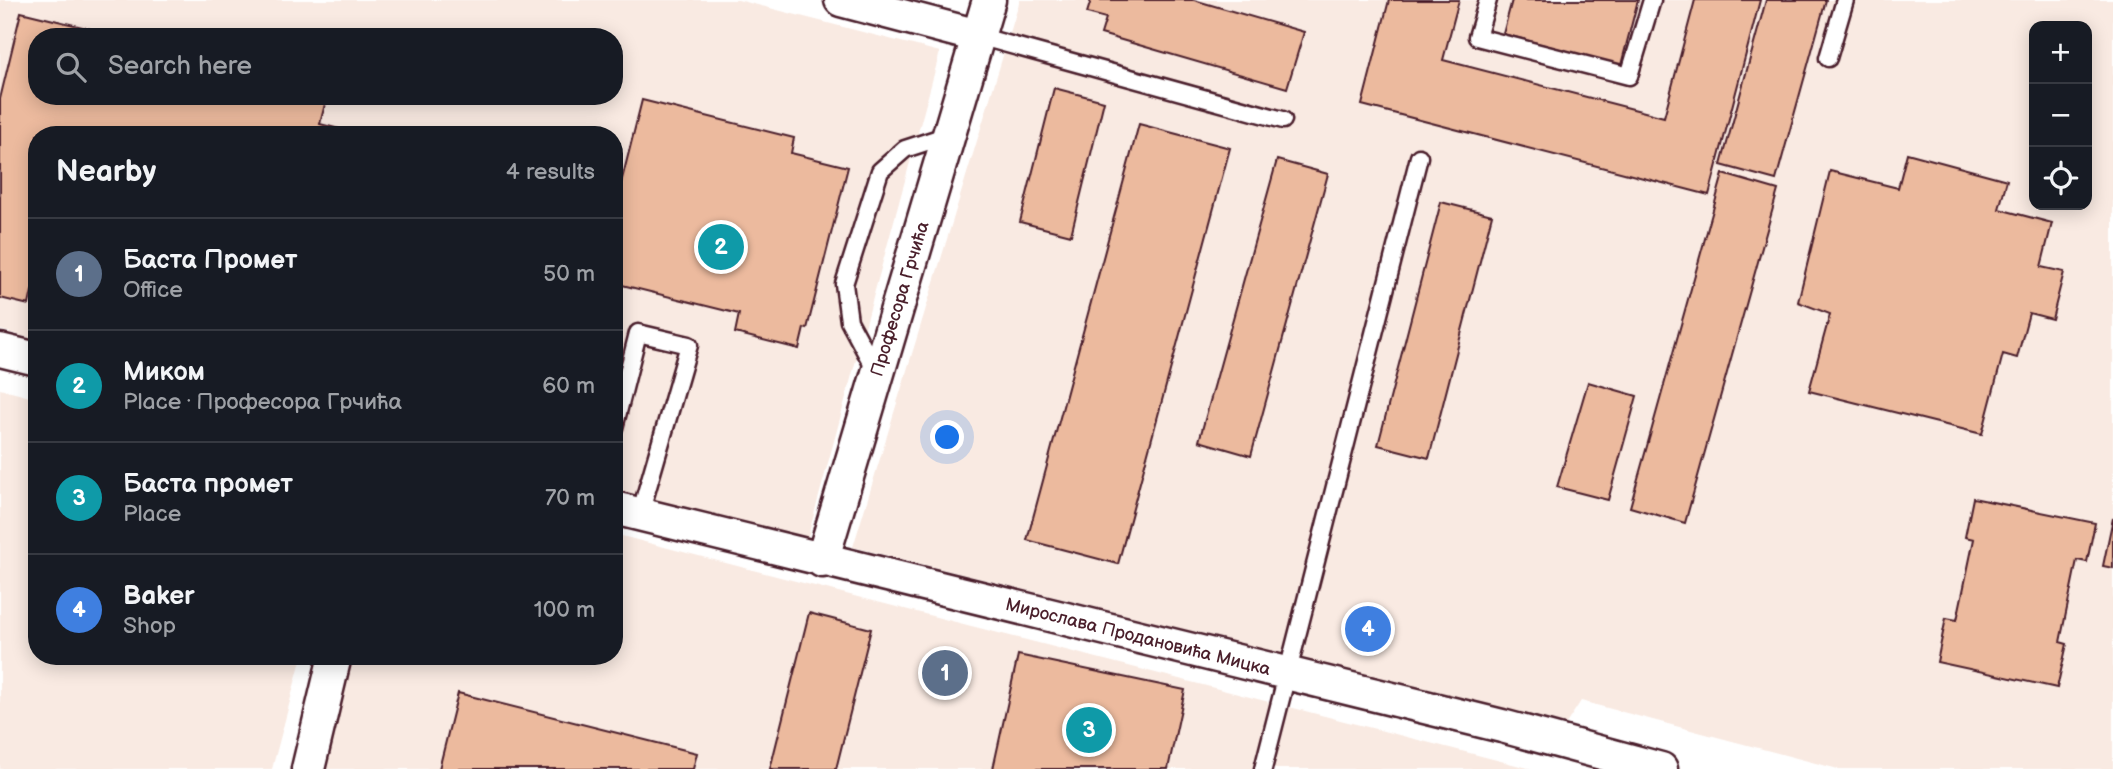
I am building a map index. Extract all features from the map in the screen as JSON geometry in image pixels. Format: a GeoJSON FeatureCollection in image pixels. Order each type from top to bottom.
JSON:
{"type":"FeatureCollection","features":[{"type":"Feature","properties":{"kind":"street"},"geometry":{"type":"LineString","coordinates":[[841,0],[978,36]]}},
{"type":"Feature","properties":{"kind":"street","name":"Професора Грчића"},"geometry":{"type":"LineString","coordinates":[[822,561],[989,0]]}},
{"type":"Feature","properties":{"kind":"street"},"geometry":{"type":"LineString","coordinates":[[0,350],[28,357]]}},
{"type":"Feature","properties":{"kind":"street","name":"Мирослава Продановића Мицка"},"geometry":{"type":"LineString","coordinates":[[627,511],[1286,673],[1661,769]]}},
{"type":"Feature","properties":{"kind":"street"},"geometry":{"type":"LineString","coordinates":[[308,769],[333,665]]}},
{"type":"Feature","properties":{"kind":"lane"},"geometry":{"type":"LineString","coordinates":[[1488,0],[1477,37],[1629,76],[1652,0]]}},
{"type":"Feature","properties":{"kind":"lane"},"geometry":{"type":"LineString","coordinates":[[1828,58],[1845,0]]}},
{"type":"Feature","properties":{"kind":"lane"},"geometry":{"type":"LineString","coordinates":[[978,36],[1283,120]]}},
{"type":"Feature","properties":{"kind":"lane"},"geometry":{"type":"LineString","coordinates":[[878,374],[849,321],[844,284],[880,171],[905,149],[948,135]]}},
{"type":"Feature","properties":{"kind":"lane"},"geometry":{"type":"LineString","coordinates":[[1263,769],[1419,157]]}},
{"type":"Feature","properties":{"kind":"lane"},"geometry":{"type":"LineString","coordinates":[[623,392],[638,333],[689,345],[627,511]]}},
{"type":"Feature","properties":{"kind":"shaded area"},"geometry":{"type":"Polygon","coordinates":[[[0,0],[738,0],[940,52],[807,540],[623,492],[623,126],[28,126],[28,338],[0,330],[0,0]]]}},
{"type":"Feature","properties":{"kind":"shaded area"},"geometry":{"type":"Polygon","coordinates":[[[1020,0],[2113,0],[2113,769],[1838,769],[1581,701],[1566,724],[853,547],[1020,0]]]}},
{"type":"Feature","properties":{"kind":"shaded area"},"geometry":{"type":"Polygon","coordinates":[[[0,389],[28,397],[28,665],[300,665],[272,769],[0,769],[0,389]]]}},
{"type":"Feature","properties":{"kind":"shaded area"},"geometry":{"type":"Polygon","coordinates":[[[623,536],[1532,769],[325,769],[352,665],[623,665],[623,536]]]}},
{"type":"Feature","properties":{"kind":"building"},"geometry":{"type":"Polygon","coordinates":[[[1091,0],[1194,0],[1304,32],[1287,88],[1101,34],[1106,18],[1087,13],[1091,0]]]}},
{"type":"Feature","properties":{"kind":"building"},"geometry":{"type":"Polygon","coordinates":[[[1389,0],[1459,0],[1443,60],[1664,117],[1695,0],[1760,0],[1709,195],[1362,105],[1389,0]]]}},
{"type":"Feature","properties":{"kind":"building"},"geometry":{"type":"Polygon","coordinates":[[[1512,0],[1638,0],[1621,65],[1503,34],[1512,0]]]}},
{"type":"Feature","properties":{"kind":"building"},"geometry":{"type":"Polygon","coordinates":[[[1766,0],[1826,0],[1776,180],[1721,165],[1766,0]]]}},
{"type":"Feature","properties":{"kind":"building"},"geometry":{"type":"Polygon","coordinates":[[[21,12],[87,28],[28,28],[28,105],[325,105],[320,124],[328,126],[28,126],[28,305],[0,298],[0,99],[21,12]]]}},
{"type":"Feature","properties":{"kind":"building"},"geometry":{"type":"Polygon","coordinates":[[[1054,88],[1104,101],[1071,235],[1020,222],[1054,88]]]}},
{"type":"Feature","properties":{"kind":"building"},"geometry":{"type":"Polygon","coordinates":[[[642,100],[794,138],[791,153],[848,167],[807,329],[804,328],[799,349],[735,333],[739,314],[623,285],[623,175],[642,100]]]}},
{"type":"Feature","properties":{"kind":"building"},"geometry":{"type":"Polygon","coordinates":[[[1139,124],[1230,148],[1118,564],[1027,540],[1139,124]]]}},
{"type":"Feature","properties":{"kind":"building"},"geometry":{"type":"Polygon","coordinates":[[[1907,153],[2007,180],[1999,209],[2052,223],[2041,267],[2064,272],[2052,319],[2029,313],[2017,358],[2003,354],[1982,434],[1809,391],[1830,314],[1798,302],[1830,171],[1898,188],[1907,153]]]}},
{"type":"Feature","properties":{"kind":"building"},"geometry":{"type":"Polygon","coordinates":[[[1277,160],[1328,174],[1251,456],[1199,441],[1277,160]]]}},
{"type":"Feature","properties":{"kind":"building"},"geometry":{"type":"Polygon","coordinates":[[[1723,174],[1778,190],[1685,523],[1630,507],[1723,174]]]}},
{"type":"Feature","properties":{"kind":"building"},"geometry":{"type":"Polygon","coordinates":[[[1441,202],[1492,215],[1429,458],[1378,445],[1441,202]]]}},
{"type":"Feature","properties":{"kind":"building"},"geometry":{"type":"Polygon","coordinates":[[[1588,382],[1637,396],[1608,500],[1557,487],[1588,382]]]}},
{"type":"Feature","properties":{"kind":"building"},"geometry":{"type":"Polygon","coordinates":[[[1973,498],[2095,523],[2087,562],[2077,560],[2060,642],[2067,644],[2057,688],[1937,662],[1946,618],[1957,620],[1974,539],[1965,537],[1973,498]]]}},
{"type":"Feature","properties":{"kind":"building"},"geometry":{"type":"Polygon","coordinates":[[[2113,518],[2113,568],[2103,566],[2113,518]]]}},
{"type":"Feature","properties":{"kind":"building"},"geometry":{"type":"Polygon","coordinates":[[[809,613],[871,629],[836,769],[770,769],[809,613]]]}},
{"type":"Feature","properties":{"kind":"building"},"geometry":{"type":"Polygon","coordinates":[[[1018,655],[1185,690],[1168,769],[993,769],[1018,655]]]}},
{"type":"Feature","properties":{"kind":"building"},"geometry":{"type":"Polygon","coordinates":[[[458,693],[697,753],[693,769],[439,769],[458,693]]]}},
{"type":"Feature","properties":{"kind":"place","name":"Миком"},"geometry":{"type":"Point","coordinates":[721,247]}},
{"type":"Feature","properties":{"kind":"place","name":"Baker"},"geometry":{"type":"Point","coordinates":[1368,629]}},
{"type":"Feature","properties":{"kind":"place","name":"Баста Промет"},"geometry":{"type":"Point","coordinates":[945,673]}},
{"type":"Feature","properties":{"kind":"place","name":"Баста промет"},"geometry":{"type":"Point","coordinates":[1089,730]}}]}
